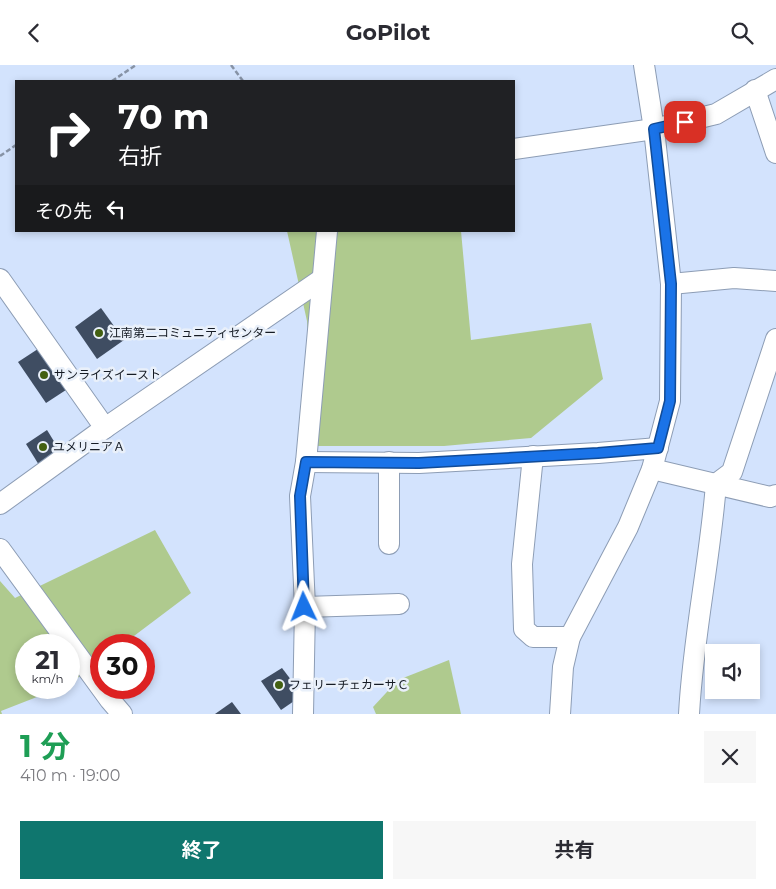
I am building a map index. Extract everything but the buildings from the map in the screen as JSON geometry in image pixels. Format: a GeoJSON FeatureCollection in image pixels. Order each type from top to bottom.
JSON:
{"type":"FeatureCollection","features":[{"type":"Feature","properties":{"kind":"street"},"geometry":{"type":"LineString","coordinates":[[560,714],[563,667],[570,637],[628,527],[652,469],[670,401],[671,284],[654,129],[644,65]]}},
{"type":"Feature","properties":{"kind":"street"},"geometry":{"type":"LineString","coordinates":[[515,149],[654,129],[716,114],[776,79]]}},
{"type":"Feature","properties":{"kind":"street"},"geometry":{"type":"LineString","coordinates":[[755,90],[776,153]]}},
{"type":"Feature","properties":{"kind":"street"},"geometry":{"type":"LineString","coordinates":[[303,714],[304,607],[300,496],[306,462],[327,232]]}},
{"type":"Feature","properties":{"kind":"street"},"geometry":{"type":"LineString","coordinates":[[671,284],[734,278],[776,281]]}},
{"type":"Feature","properties":{"kind":"street"},"geometry":{"type":"LineString","coordinates":[[0,279],[105,428]]}},
{"type":"Feature","properties":{"kind":"street"},"geometry":{"type":"LineString","coordinates":[[0,504],[105,428],[322,279]]}},
{"type":"Feature","properties":{"kind":"street"},"geometry":{"type":"LineString","coordinates":[[689,714],[691,674],[713,520],[716,484],[732,472],[776,339]]}},
{"type":"Feature","properties":{"kind":"street"},"geometry":{"type":"LineString","coordinates":[[306,462],[419,463],[658,448]]}},
{"type":"Feature","properties":{"kind":"street"},"geometry":{"type":"LineString","coordinates":[[533,456],[522,563],[524,629],[533,637],[570,637]]}},
{"type":"Feature","properties":{"kind":"street"},"geometry":{"type":"LineString","coordinates":[[388,462],[389,544]]}},
{"type":"Feature","properties":{"kind":"street"},"geometry":{"type":"LineString","coordinates":[[652,469],[770,497],[776,495]]}},
{"type":"Feature","properties":{"kind":"street"},"geometry":{"type":"LineString","coordinates":[[0,549],[122,714]]}},
{"type":"Feature","properties":{"kind":"street"},"geometry":{"type":"LineString","coordinates":[[304,607],[399,605]]}},
{"type":"Feature","properties":{"kind":"path"},"geometry":{"type":"LineString","coordinates":[[114,80],[136,65]]}},
{"type":"Feature","properties":{"kind":"path"},"geometry":{"type":"LineString","coordinates":[[231,65],[242,80]]}},
{"type":"Feature","properties":{"kind":"path"},"geometry":{"type":"LineString","coordinates":[[0,156],[15,146]]}},
{"type":"Feature","properties":{"kind":"green space"},"geometry":{"type":"Polygon","coordinates":[[[287,232],[461,232],[471,340],[591,323],[603,379],[531,438],[444,446],[316,446],[307,321],[287,232]]]}},
{"type":"Feature","properties":{"kind":"green space"},"geometry":{"type":"Polygon","coordinates":[[[155,530],[191,593],[137,634],[90,634],[90,669],[80,676],[80,634],[15,634],[15,699],[32,699],[1,711],[2,714],[0,714],[0,581],[15,598],[155,530]]]}},
{"type":"Feature","properties":{"kind":"green space"},"geometry":{"type":"Polygon","coordinates":[[[449,660],[461,714],[376,714],[373,707],[398,680],[449,660]]]}},
{"type":"Feature","properties":{"kind":"place","name":"江南第二コミュニティセンター"},"geometry":{"type":"Point","coordinates":[99,333]}},
{"type":"Feature","properties":{"kind":"place","name":"サンライズイースト"},"geometry":{"type":"Point","coordinates":[44,375]}},
{"type":"Feature","properties":{"kind":"place","name":"ユメリニアＡ"},"geometry":{"type":"Point","coordinates":[43,447]}},
{"type":"Feature","properties":{"kind":"place","name":"フェリーチェカーサＣ"},"geometry":{"type":"Point","coordinates":[279,685]}},
{"type":"Feature","properties":{"kind":"route"},"geometry":{"type":"LineString","coordinates":[[304,607],[300,496],[306,462],[419,463],[658,448],[670,401],[671,284],[654,129],[685,122]]}}]}
